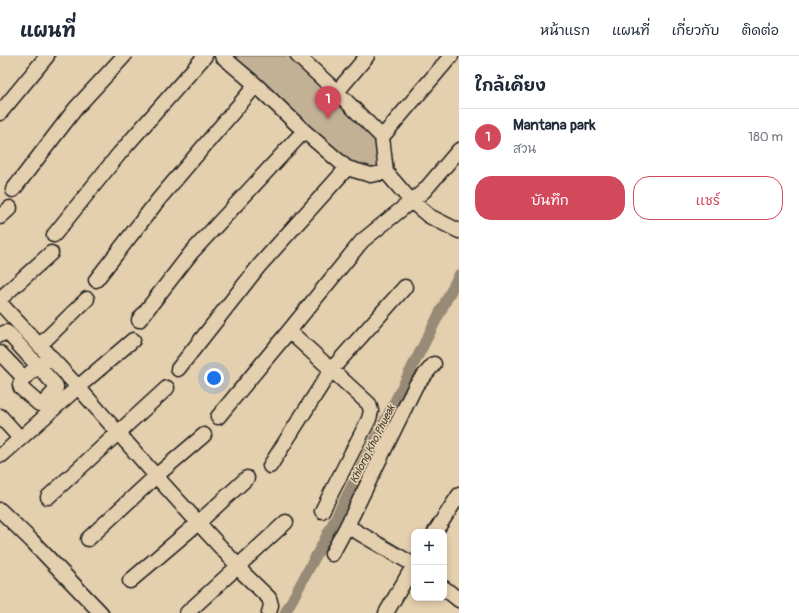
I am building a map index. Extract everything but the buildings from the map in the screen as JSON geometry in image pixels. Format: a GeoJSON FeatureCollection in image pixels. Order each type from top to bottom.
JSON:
{"type":"FeatureCollection","features":[{"type":"Feature","properties":{"kind":"street"},"geometry":{"type":"LineString","coordinates":[[0,113],[47,56]]}},
{"type":"Feature","properties":{"kind":"street"},"geometry":{"type":"LineString","coordinates":[[13,190],[76,108],[124,56]]}},
{"type":"Feature","properties":{"kind":"street"},"geometry":{"type":"LineString","coordinates":[[54,235],[119,154],[205,56]]}},
{"type":"Feature","properties":{"kind":"street"},"geometry":{"type":"LineString","coordinates":[[222,56],[347,168],[371,175],[386,172]]}},
{"type":"Feature","properties":{"kind":"street"},"geometry":{"type":"LineString","coordinates":[[298,56],[382,137],[386,172],[411,201],[429,216],[459,231]]}},
{"type":"Feature","properties":{"kind":"street"},"geometry":{"type":"LineString","coordinates":[[337,92],[367,56]]}},
{"type":"Feature","properties":{"kind":"street"},"geometry":{"type":"LineString","coordinates":[[382,137],[451,56]]}},
{"type":"Feature","properties":{"kind":"street"},"geometry":{"type":"LineString","coordinates":[[96,280],[159,199],[256,85]]}},
{"type":"Feature","properties":{"kind":"street"},"geometry":{"type":"LineString","coordinates":[[139,320],[191,253],[304,131]]}},
{"type":"Feature","properties":{"kind":"street"},"geometry":{"type":"LineString","coordinates":[[218,417],[362,241],[424,191],[459,150]]}},
{"type":"Feature","properties":{"kind":"street"},"geometry":{"type":"LineString","coordinates":[[178,369],[259,266],[347,168]]}},
{"type":"Feature","properties":{"kind":"street"},"geometry":{"type":"LineString","coordinates":[[0,299],[51,253]]}},
{"type":"Feature","properties":{"kind":"street"},"geometry":{"type":"LineString","coordinates":[[270,466],[331,370],[405,287]]}},
{"type":"Feature","properties":{"kind":"street"},"geometry":{"type":"LineString","coordinates":[[40,345],[87,299]]}},
{"type":"Feature","properties":{"kind":"street"},"geometry":{"type":"LineString","coordinates":[[0,302],[78,387],[244,574],[268,598],[271,605],[269,613]]}},
{"type":"Feature","properties":{"kind":"street"},"geometry":{"type":"LineString","coordinates":[[289,331],[370,404],[371,411],[369,419],[322,511]]}},
{"type":"Feature","properties":{"kind":"street"},"geometry":{"type":"LineString","coordinates":[[0,335],[6,332],[9,334],[38,367],[56,386],[55,391],[42,404],[40,404],[21,388],[20,385],[24,378],[38,367],[51,357]]}},
{"type":"Feature","properties":{"kind":"street"},"geometry":{"type":"LineString","coordinates":[[2,455],[133,340]]}},
{"type":"Feature","properties":{"kind":"street"},"geometry":{"type":"LineString","coordinates":[[0,353],[24,378]]}},
{"type":"Feature","properties":{"kind":"street"},"geometry":{"type":"LineString","coordinates":[[332,554],[416,385],[434,364]]}},
{"type":"Feature","properties":{"kind":"street"},"geometry":{"type":"LineString","coordinates":[[48,497],[167,388]]}},
{"type":"Feature","properties":{"kind":"street"},"geometry":{"type":"LineString","coordinates":[[0,416],[20,438]]}},
{"type":"Feature","properties":{"kind":"street"},"geometry":{"type":"LineString","coordinates":[[88,539],[156,476],[204,435]]}},
{"type":"Feature","properties":{"kind":"street"},"geometry":{"type":"LineString","coordinates":[[130,581],[198,523],[247,478]]}},
{"type":"Feature","properties":{"kind":"street"},"geometry":{"type":"LineString","coordinates":[[437,529],[459,495]]}},
{"type":"Feature","properties":{"kind":"street"},"geometry":{"type":"LineString","coordinates":[[0,510],[32,541],[92,610]]}},
{"type":"Feature","properties":{"kind":"street"},"geometry":{"type":"LineString","coordinates":[[193,611],[238,566],[286,522]]}},
{"type":"Feature","properties":{"kind":"street"},"geometry":{"type":"LineString","coordinates":[[347,526],[411,563]]}},
{"type":"Feature","properties":{"kind":"street"},"geometry":{"type":"LineString","coordinates":[[386,613],[411,570]]}},
{"type":"Feature","properties":{"kind":"street"},"geometry":{"type":"LineString","coordinates":[[447,590],[459,600]]}},
{"type":"Feature","properties":{"kind":"shaded area"},"geometry":{"type":"Polygon","coordinates":[[[222,56],[298,56],[382,137],[385,158],[371,175],[347,168],[222,56]]]}},
{"type":"Feature","properties":{"kind":"waterway","name":"Khlong Kho Phueak"},"geometry":{"type":"LineString","coordinates":[[285,613],[325,539],[459,275]]}},
{"type":"Feature","properties":{"kind":"place","name":"Mantana park"},"geometry":{"type":"Point","coordinates":[328,119]}}]}
